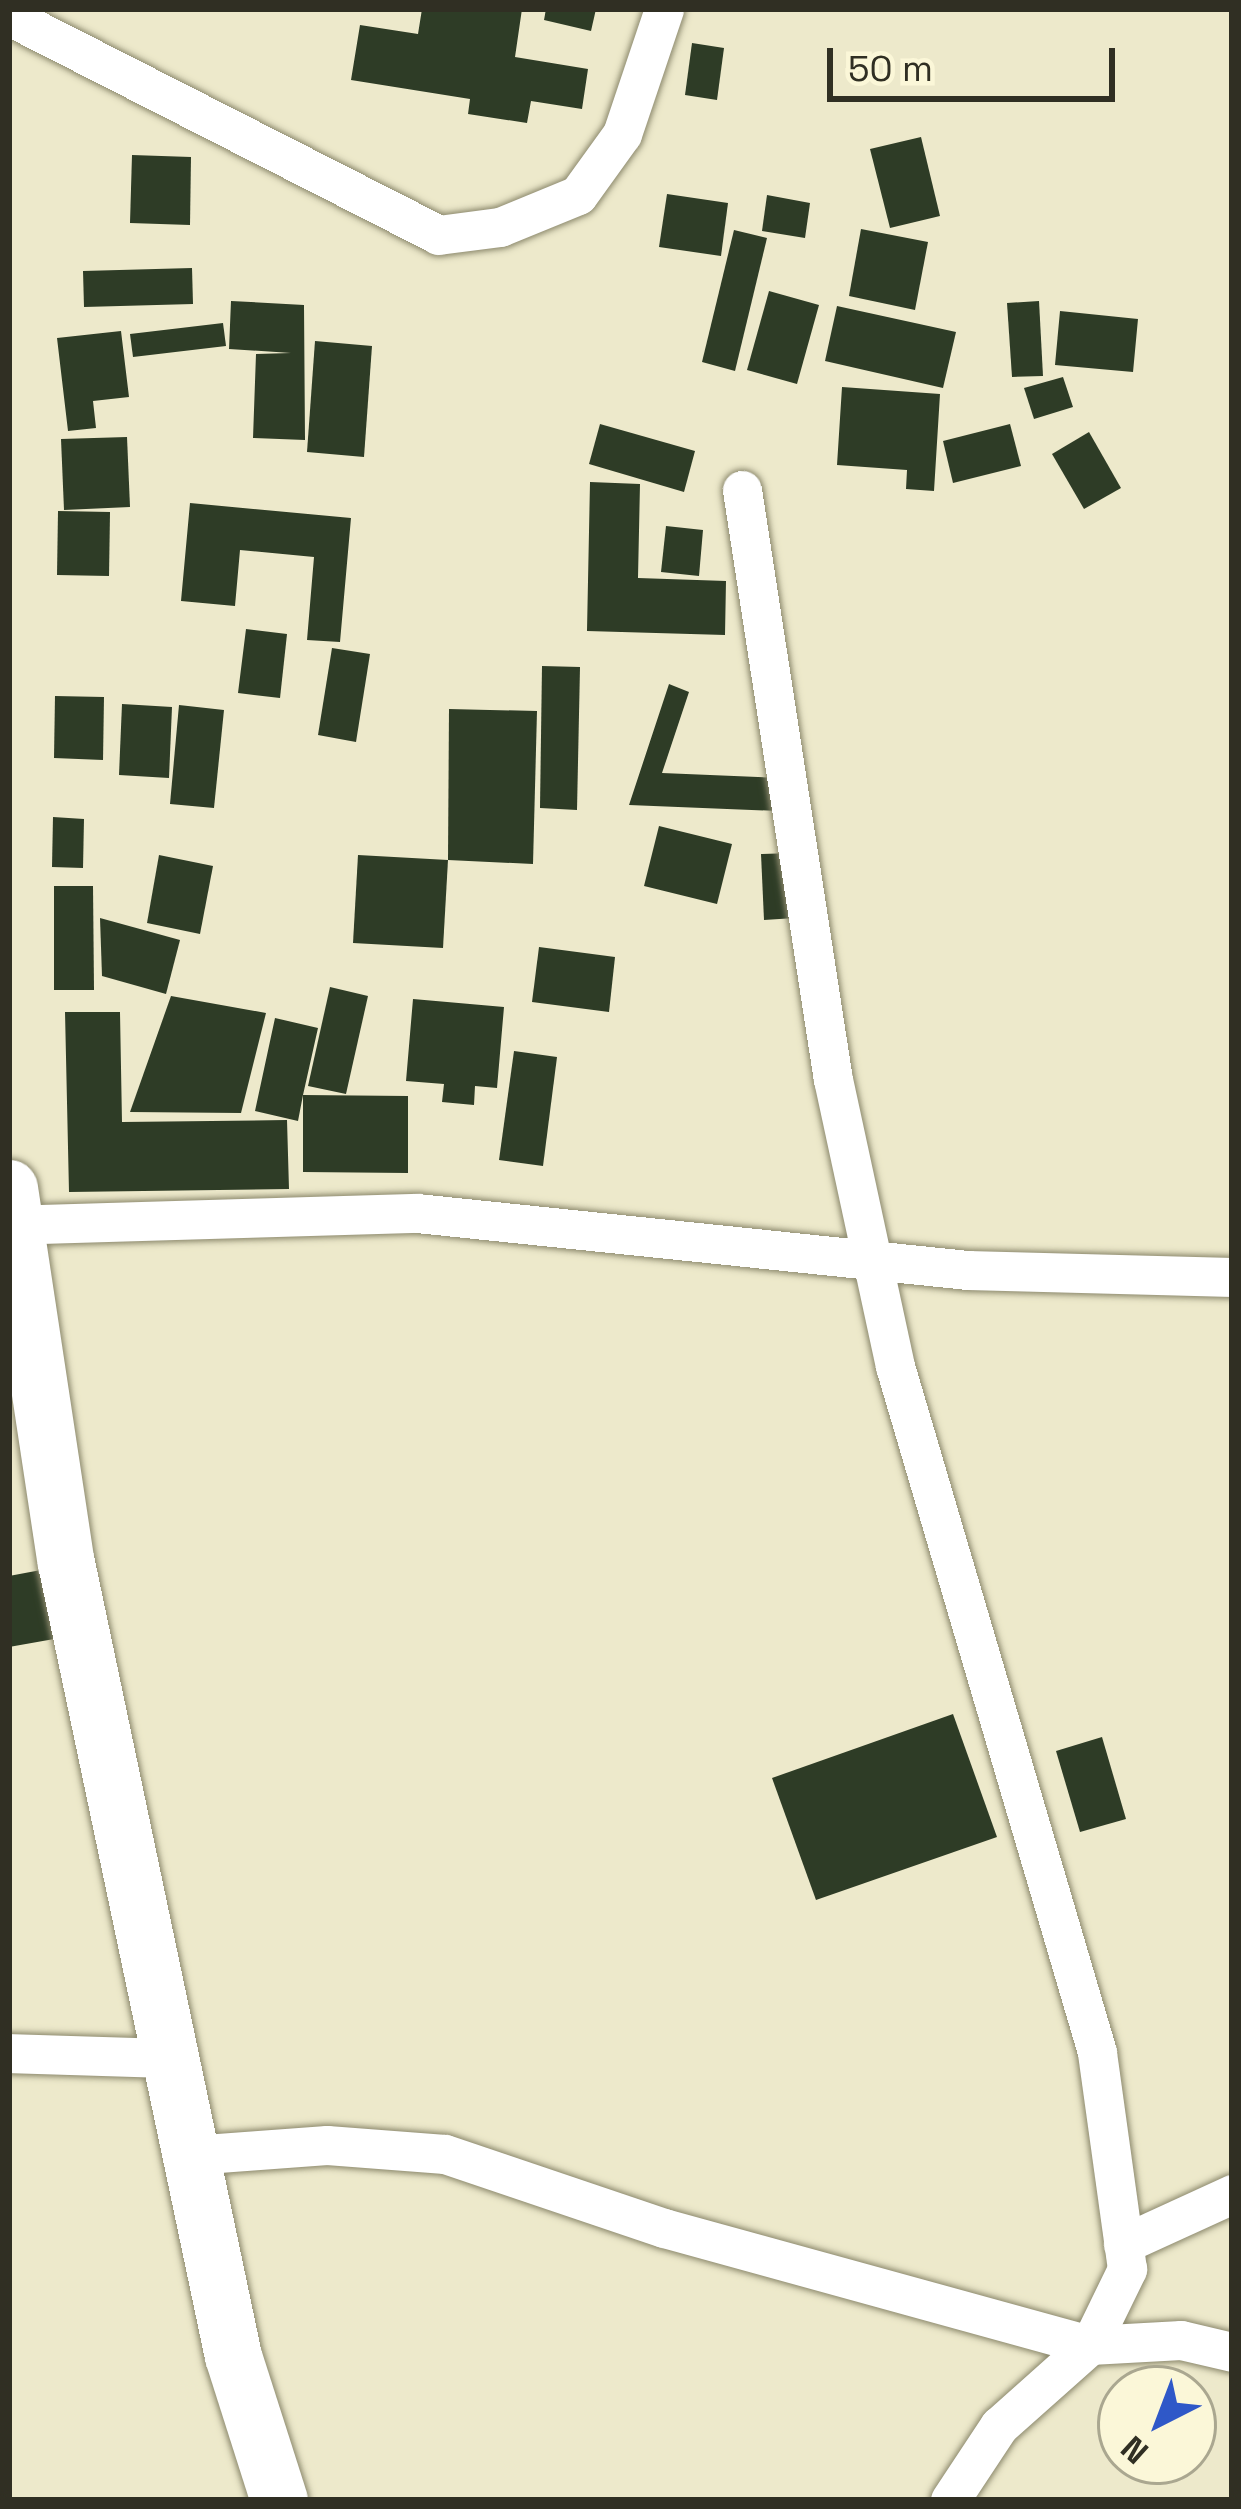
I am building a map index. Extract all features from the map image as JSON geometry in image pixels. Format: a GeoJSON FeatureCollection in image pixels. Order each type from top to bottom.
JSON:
{"type":"FeatureCollection","features":[{"type":"Feature","properties":{"kind":"main road"},"geometry":{"type":"LineString","coordinates":[[11,1213],[66,1563],[233,2356],[280,2500]]}},
{"type":"Feature","properties":{"kind":"street"},"geometry":{"type":"LineString","coordinates":[[9,16],[438,235],[500,227],[578,195],[622,134],[664,9]]}},
{"type":"Feature","properties":{"kind":"street"},"geometry":{"type":"LineString","coordinates":[[742,490],[833,1080],[873,1263],[1096,2052],[1127,2269],[1090,2345],[999,2426],[950,2500]]}},
{"type":"Feature","properties":{"kind":"street"},"geometry":{"type":"LineString","coordinates":[[11,1213],[417,1213],[873,1263],[1232,1277]]}},
{"type":"Feature","properties":{"kind":"street"},"geometry":{"type":"LineString","coordinates":[[9,2053],[171,2059]]}},
{"type":"Feature","properties":{"kind":"street"},"geometry":{"type":"LineString","coordinates":[[191,2156],[327,2145],[446,2154],[664,2228],[1090,2345],[1180,2340],[1232,2352]]}},
{"type":"Feature","properties":{"kind":"street"},"geometry":{"type":"LineString","coordinates":[[1123,2244],[1232,2194]]}},
{"type":"Feature","properties":{"kind":"building"},"geometry":{"type":"Polygon","coordinates":[[[422,9],[522,9],[515,57],[588,69],[582,109],[531,101],[527,123],[468,114],[470,99],[351,80],[360,25],[418,34],[422,9]]]}},
{"type":"Feature","properties":{"kind":"building"},"geometry":{"type":"Polygon","coordinates":[[[546,9],[596,9],[591,31],[544,20],[546,9]]]}},
{"type":"Feature","properties":{"kind":"building"},"geometry":{"type":"Polygon","coordinates":[[[692,43],[724,48],[717,100],[685,95],[692,43]]]}},
{"type":"Feature","properties":{"kind":"building"},"geometry":{"type":"Polygon","coordinates":[[[921,137],[940,216],[890,228],[870,149],[921,137]]]}},
{"type":"Feature","properties":{"kind":"building"},"geometry":{"type":"Polygon","coordinates":[[[132,155],[191,157],[190,225],[130,223],[132,155]]]}},
{"type":"Feature","properties":{"kind":"building"},"geometry":{"type":"Polygon","coordinates":[[[667,194],[728,203],[721,256],[659,247],[667,194]]]}},
{"type":"Feature","properties":{"kind":"building"},"geometry":{"type":"Polygon","coordinates":[[[767,195],[810,203],[805,238],[762,231],[767,195]]]}},
{"type":"Feature","properties":{"kind":"building"},"geometry":{"type":"Polygon","coordinates":[[[861,229],[928,242],[915,310],[849,296],[861,229]]]}},
{"type":"Feature","properties":{"kind":"building"},"geometry":{"type":"Polygon","coordinates":[[[734,230],[767,238],[735,371],[702,362],[734,230]]]}},
{"type":"Feature","properties":{"kind":"building"},"geometry":{"type":"Polygon","coordinates":[[[192,268],[193,304],[84,307],[83,271],[192,268]]]}},
{"type":"Feature","properties":{"kind":"building"},"geometry":{"type":"Polygon","coordinates":[[[769,291],[819,305],[797,384],[747,370],[769,291]]]}},
{"type":"Feature","properties":{"kind":"building"},"geometry":{"type":"Polygon","coordinates":[[[231,301],[304,305],[305,440],[253,438],[256,354],[291,353],[229,349],[231,301]]]}},
{"type":"Feature","properties":{"kind":"building"},"geometry":{"type":"Polygon","coordinates":[[[1039,301],[1043,376],[1012,377],[1007,303],[1039,301]]]}},
{"type":"Feature","properties":{"kind":"building"},"geometry":{"type":"Polygon","coordinates":[[[837,306],[956,332],[943,388],[825,361],[837,306]]]}},
{"type":"Feature","properties":{"kind":"building"},"geometry":{"type":"Polygon","coordinates":[[[1060,311],[1138,319],[1133,372],[1055,365],[1060,311]]]}},
{"type":"Feature","properties":{"kind":"building"},"geometry":{"type":"Polygon","coordinates":[[[223,323],[226,346],[133,357],[130,334],[223,323]]]}},
{"type":"Feature","properties":{"kind":"building"},"geometry":{"type":"Polygon","coordinates":[[[121,331],[129,397],[93,401],[96,428],[68,431],[57,338],[121,331]]]}},
{"type":"Feature","properties":{"kind":"building"},"geometry":{"type":"Polygon","coordinates":[[[315,341],[372,346],[364,457],[307,452],[315,341]]]}},
{"type":"Feature","properties":{"kind":"building"},"geometry":{"type":"Polygon","coordinates":[[[1063,377],[1073,407],[1034,419],[1024,388],[1063,377]]]}},
{"type":"Feature","properties":{"kind":"building"},"geometry":{"type":"Polygon","coordinates":[[[842,387],[940,394],[934,491],[906,489],[907,470],[837,465],[842,387]]]}},
{"type":"Feature","properties":{"kind":"building"},"geometry":{"type":"Polygon","coordinates":[[[600,424],[695,451],[684,492],[589,464],[600,424]]]}},
{"type":"Feature","properties":{"kind":"building"},"geometry":{"type":"Polygon","coordinates":[[[1010,424],[1021,466],[953,483],[943,441],[1010,424]]]}},
{"type":"Feature","properties":{"kind":"building"},"geometry":{"type":"Polygon","coordinates":[[[1089,432],[1121,488],[1084,509],[1052,454],[1089,432]]]}},
{"type":"Feature","properties":{"kind":"building"},"geometry":{"type":"Polygon","coordinates":[[[127,437],[130,507],[64,510],[61,439],[127,437]]]}},
{"type":"Feature","properties":{"kind":"building"},"geometry":{"type":"Polygon","coordinates":[[[590,482],[640,484],[638,578],[726,581],[725,635],[587,631],[590,482]]]}},
{"type":"Feature","properties":{"kind":"building"},"geometry":{"type":"Polygon","coordinates":[[[190,503],[351,518],[340,642],[307,640],[314,557],[240,550],[235,606],[181,601],[190,503]]]}},
{"type":"Feature","properties":{"kind":"building"},"geometry":{"type":"Polygon","coordinates":[[[58,511],[110,512],[109,576],[57,575],[58,511]]]}},
{"type":"Feature","properties":{"kind":"building"},"geometry":{"type":"Polygon","coordinates":[[[666,526],[703,530],[699,576],[661,572],[666,526]]]}},
{"type":"Feature","properties":{"kind":"building"},"geometry":{"type":"Polygon","coordinates":[[[246,629],[287,634],[280,698],[238,693],[246,629]]]}},
{"type":"Feature","properties":{"kind":"building"},"geometry":{"type":"Polygon","coordinates":[[[332,648],[370,654],[356,742],[318,735],[332,648]]]}},
{"type":"Feature","properties":{"kind":"building"},"geometry":{"type":"Polygon","coordinates":[[[542,666],[580,667],[577,810],[540,808],[542,666]]]}},
{"type":"Feature","properties":{"kind":"building"},"geometry":{"type":"Polygon","coordinates":[[[669,684],[689,692],[662,773],[779,778],[779,811],[629,805],[669,684]]]}},
{"type":"Feature","properties":{"kind":"building"},"geometry":{"type":"Polygon","coordinates":[[[55,696],[104,697],[103,760],[54,758],[55,696]]]}},
{"type":"Feature","properties":{"kind":"building"},"geometry":{"type":"Polygon","coordinates":[[[122,704],[172,707],[169,778],[119,775],[122,704]]]}},
{"type":"Feature","properties":{"kind":"building"},"geometry":{"type":"Polygon","coordinates":[[[179,705],[224,710],[214,808],[170,804],[179,705]]]}},
{"type":"Feature","properties":{"kind":"building"},"geometry":{"type":"Polygon","coordinates":[[[449,709],[537,711],[533,864],[448,860],[449,709]]]}},
{"type":"Feature","properties":{"kind":"building"},"geometry":{"type":"Polygon","coordinates":[[[53,817],[84,819],[83,868],[52,867],[53,817]]]}},
{"type":"Feature","properties":{"kind":"building"},"geometry":{"type":"Polygon","coordinates":[[[659,826],[732,844],[717,904],[644,886],[659,826]]]}},
{"type":"Feature","properties":{"kind":"building"},"geometry":{"type":"Polygon","coordinates":[[[792,853],[795,918],[764,920],[761,854],[792,853]]]}},
{"type":"Feature","properties":{"kind":"building"},"geometry":{"type":"Polygon","coordinates":[[[159,855],[213,866],[200,934],[147,923],[159,855]]]}},
{"type":"Feature","properties":{"kind":"building"},"geometry":{"type":"Polygon","coordinates":[[[358,855],[448,860],[443,948],[353,943],[358,855]]]}},
{"type":"Feature","properties":{"kind":"building"},"geometry":{"type":"Polygon","coordinates":[[[54,886],[93,886],[94,990],[54,990],[54,886]]]}},
{"type":"Feature","properties":{"kind":"building"},"geometry":{"type":"Polygon","coordinates":[[[100,918],[180,940],[166,994],[102,976],[100,918]]]}},
{"type":"Feature","properties":{"kind":"building"},"geometry":{"type":"Polygon","coordinates":[[[539,947],[615,957],[609,1012],[532,1002],[539,947]]]}},
{"type":"Feature","properties":{"kind":"building"},"geometry":{"type":"Polygon","coordinates":[[[330,987],[368,996],[346,1094],[308,1086],[330,987]]]}},
{"type":"Feature","properties":{"kind":"building"},"geometry":{"type":"Polygon","coordinates":[[[171,996],[266,1013],[241,1113],[130,1112],[171,996]]]}},
{"type":"Feature","properties":{"kind":"building"},"geometry":{"type":"Polygon","coordinates":[[[413,999],[504,1007],[497,1088],[475,1086],[474,1105],[442,1102],[444,1084],[406,1081],[413,999]]]}},
{"type":"Feature","properties":{"kind":"building"},"geometry":{"type":"Polygon","coordinates":[[[65,1012],[120,1012],[122,1122],[287,1120],[289,1189],[69,1192],[65,1012]]]}},
{"type":"Feature","properties":{"kind":"building"},"geometry":{"type":"Polygon","coordinates":[[[275,1018],[318,1028],[298,1121],[255,1111],[275,1018]]]}},
{"type":"Feature","properties":{"kind":"building"},"geometry":{"type":"Polygon","coordinates":[[[514,1051],[557,1057],[543,1166],[499,1160],[514,1051]]]}},
{"type":"Feature","properties":{"kind":"building"},"geometry":{"type":"Polygon","coordinates":[[[303,1095],[408,1096],[408,1173],[303,1172],[303,1095]]]}},
{"type":"Feature","properties":{"kind":"building"},"geometry":{"type":"Polygon","coordinates":[[[57,1567],[71,1636],[9,1647],[9,1576],[57,1567]]]}},
{"type":"Feature","properties":{"kind":"building"},"geometry":{"type":"Polygon","coordinates":[[[953,1714],[997,1837],[816,1900],[772,1778],[953,1714]]]}},
{"type":"Feature","properties":{"kind":"building"},"geometry":{"type":"Polygon","coordinates":[[[1102,1737],[1126,1819],[1080,1832],[1056,1751],[1102,1737]]]}}]}
